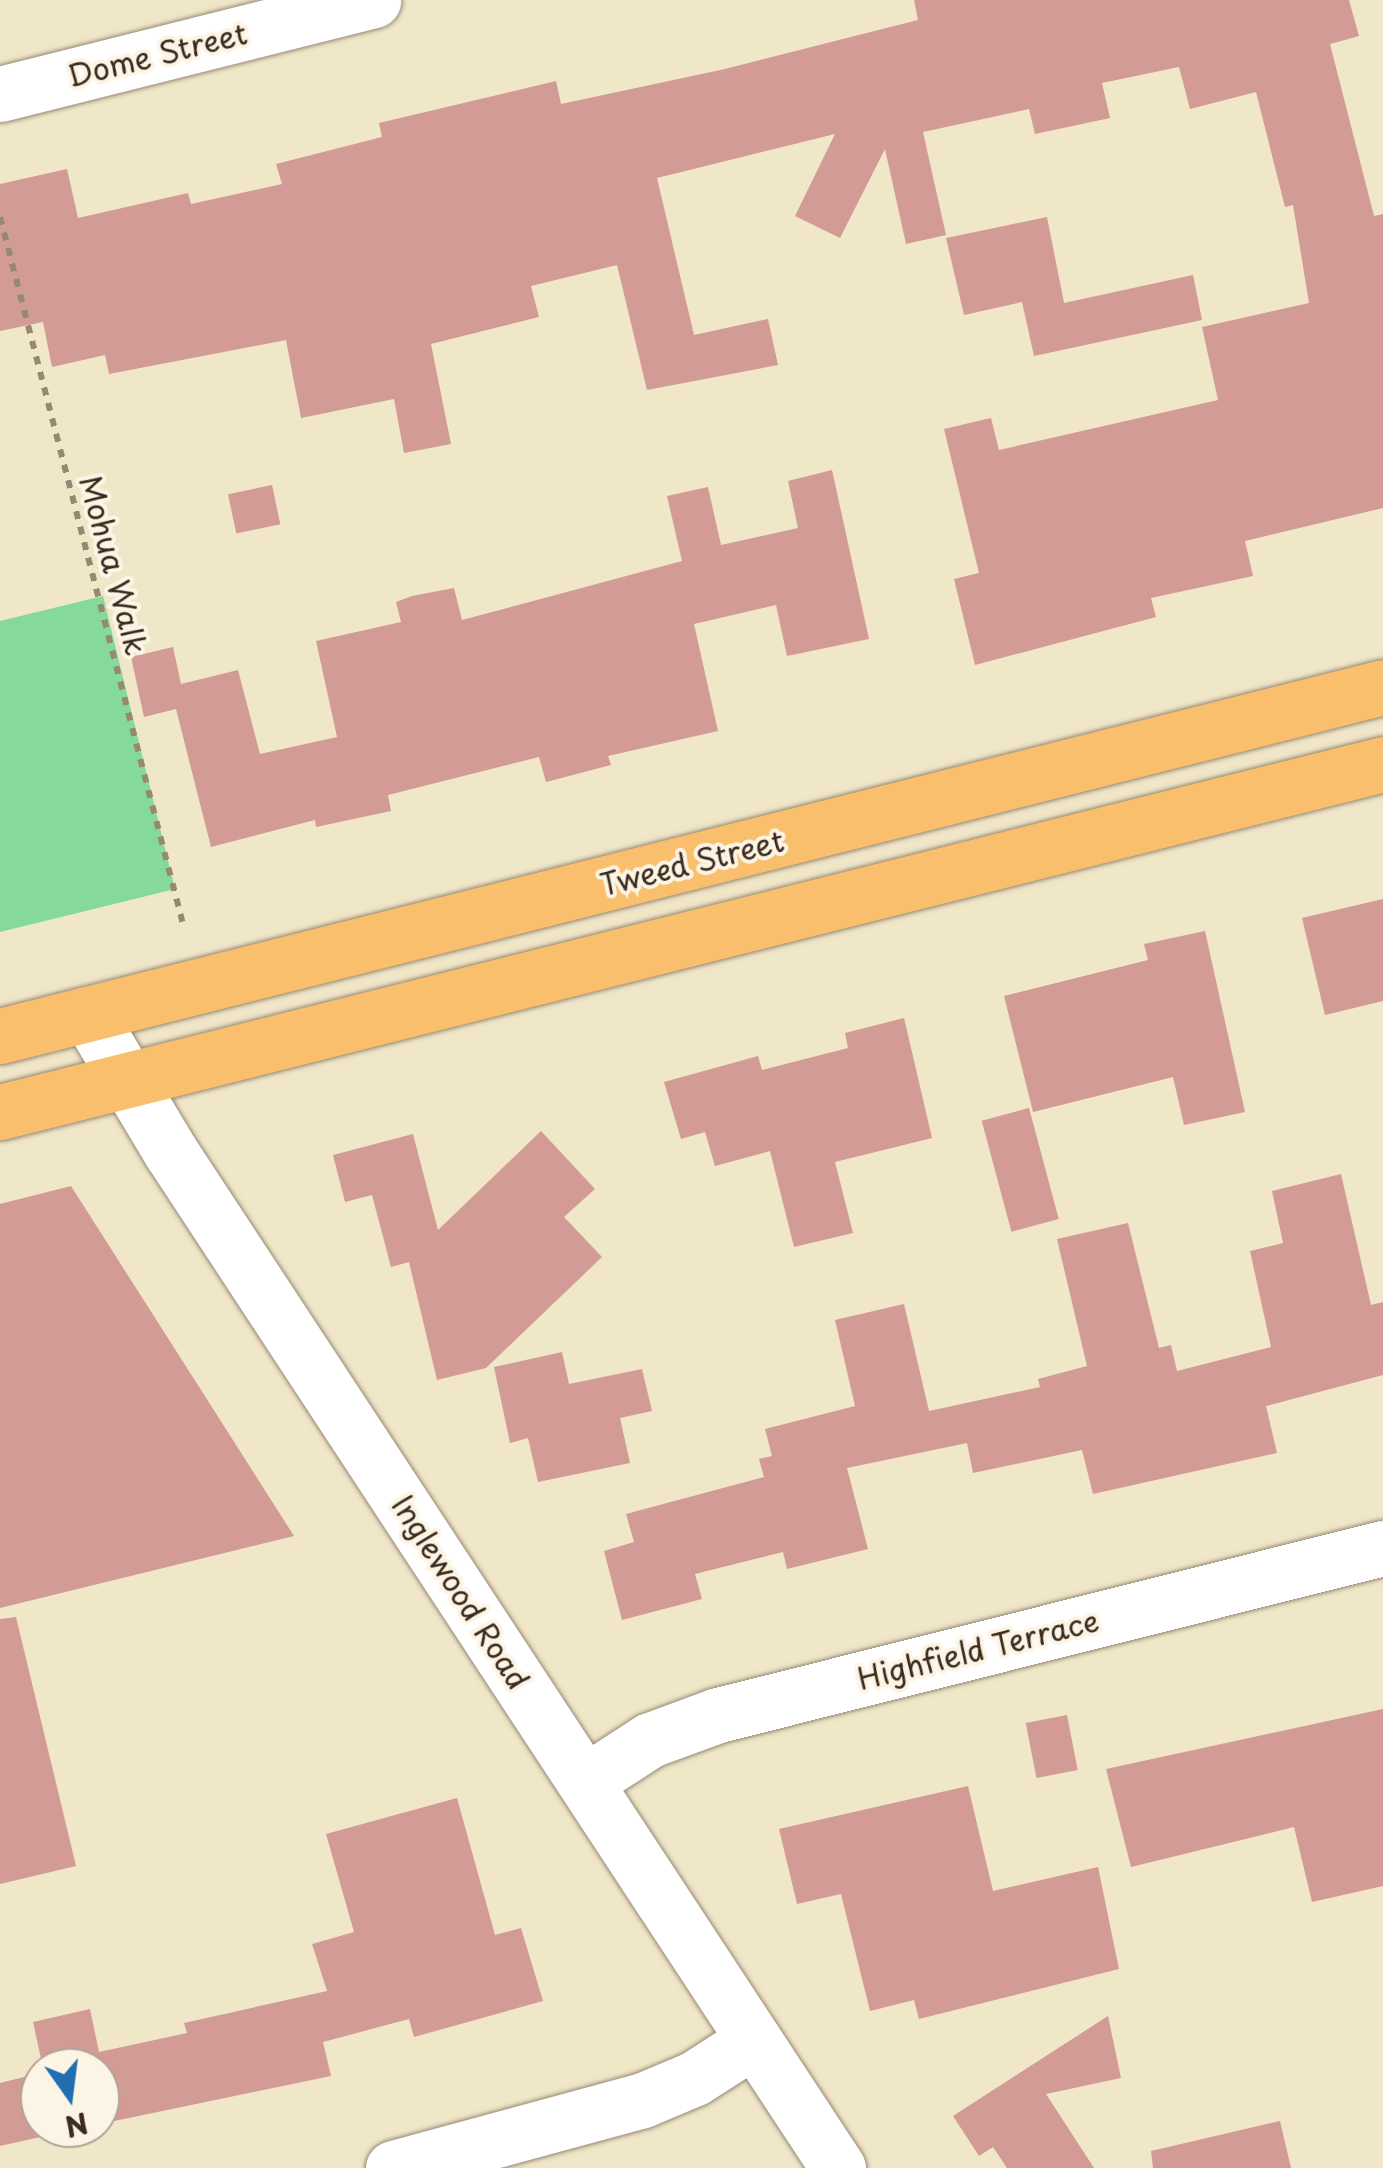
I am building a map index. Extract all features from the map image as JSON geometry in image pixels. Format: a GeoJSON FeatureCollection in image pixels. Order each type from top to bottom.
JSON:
{"type":"FeatureCollection","features":[{"type":"Feature","properties":{"kind":"main road","name":"Tweed Street"},"geometry":{"type":"LineString","coordinates":[[0,1036],[1383,688]]}},
{"type":"Feature","properties":{"kind":"main road"},"geometry":{"type":"LineString","coordinates":[[0,1112],[1383,764]]}},
{"type":"Feature","properties":{"kind":"street","name":"Dome Street"},"geometry":{"type":"LineString","coordinates":[[0,94],[373,0]]}},
{"type":"Feature","properties":{"kind":"street","name":"Inglewood Road"},"geometry":{"type":"LineString","coordinates":[[88,1014],[126,1079],[838,2168]]}},
{"type":"Feature","properties":{"kind":"street","name":"Highfield Terrace"},"geometry":{"type":"LineString","coordinates":[[585,1782],[650,1740],[718,1714],[1383,1548]]}},
{"type":"Feature","properties":{"kind":"street"},"geometry":{"type":"LineString","coordinates":[[394,2168],[643,2100],[695,2078],[754,2040]]}},
{"type":"Feature","properties":{"kind":"path","name":"Mohua Walk"},"geometry":{"type":"LineString","coordinates":[[0,217],[184,924]]}},
{"type":"Feature","properties":{"kind":"green space"},"geometry":{"type":"Polygon","coordinates":[[[103,596],[175,889],[0,932],[0,621],[103,596]]]}},
{"type":"Feature","properties":{"kind":"building"},"geometry":{"type":"Polygon","coordinates":[[[914,0],[1349,0],[1359,36],[1330,44],[1374,216],[1383,214],[1383,508],[1245,541],[1253,576],[1151,598],[1156,617],[975,665],[954,579],[979,573],[944,429],[991,418],[999,450],[1218,400],[1202,327],[1309,303],[1293,205],[1285,207],[1256,92],[1190,109],[1179,67],[1102,83],[1110,118],[1035,134],[1029,109],[923,132],[946,235],[906,244],[885,149],[840,238],[795,216],[835,134],[657,178],[694,335],[768,319],[778,365],[647,390],[617,265],[531,286],[539,317],[431,344],[451,444],[404,453],[394,399],[301,418],[286,340],[109,374],[105,355],[52,367],[43,322],[0,331],[0,184],[67,169],[78,218],[188,193],[191,204],[282,184],[276,164],[382,137],[379,123],[556,81],[561,104],[725,69],[918,20],[914,0]]]}},
{"type":"Feature","properties":{"kind":"building"},"geometry":{"type":"Polygon","coordinates":[[[1047,217],[1064,303],[1193,275],[1202,320],[1034,356],[1022,302],[964,315],[946,238],[1047,217]]]}},
{"type":"Feature","properties":{"kind":"building"},"geometry":{"type":"Polygon","coordinates":[[[832,470],[869,639],[787,656],[776,605],[694,624],[718,731],[608,756],[611,765],[546,782],[539,757],[388,795],[391,811],[316,827],[315,820],[211,847],[176,709],[144,717],[131,657],[173,647],[181,684],[238,670],[260,754],[337,737],[316,641],[401,622],[396,602],[412,596],[454,588],[462,620],[682,561],[667,496],[708,487],[721,545],[798,528],[788,481],[832,470]]]}},
{"type":"Feature","properties":{"kind":"building"},"geometry":{"type":"Polygon","coordinates":[[[272,485],[280,524],[236,533],[228,494],[272,485]]]}},
{"type":"Feature","properties":{"kind":"building"},"geometry":{"type":"Polygon","coordinates":[[[1383,899],[1383,1001],[1325,1015],[1302,918],[1383,899]]]}},
{"type":"Feature","properties":{"kind":"building"},"geometry":{"type":"Polygon","coordinates":[[[1205,931],[1245,1112],[1184,1125],[1173,1077],[1033,1112],[1004,996],[1148,960],[1144,944],[1205,931]]]}},
{"type":"Feature","properties":{"kind":"building"},"geometry":{"type":"Polygon","coordinates":[[[904,1018],[932,1138],[835,1162],[853,1233],[794,1247],[770,1151],[715,1166],[705,1132],[681,1139],[664,1082],[758,1056],[762,1070],[848,1048],[845,1033],[904,1018]]]}},
{"type":"Feature","properties":{"kind":"building"},"geometry":{"type":"Polygon","coordinates":[[[1029,1108],[1059,1219],[1011,1232],[982,1121],[1029,1108]]]}},
{"type":"Feature","properties":{"kind":"building"},"geometry":{"type":"Polygon","coordinates":[[[541,1131],[595,1189],[564,1217],[602,1257],[486,1368],[437,1380],[409,1262],[391,1267],[372,1195],[345,1202],[333,1155],[413,1134],[438,1230],[541,1131]]]}},
{"type":"Feature","properties":{"kind":"building"},"geometry":{"type":"Polygon","coordinates":[[[1341,1174],[1371,1305],[1383,1302],[1383,1375],[1266,1406],[1277,1453],[1093,1494],[1082,1450],[973,1473],[967,1443],[847,1468],[868,1549],[787,1569],[783,1552],[695,1574],[702,1599],[622,1620],[604,1551],[634,1542],[626,1514],[764,1477],[759,1459],[772,1456],[765,1429],[855,1406],[835,1320],[904,1304],[929,1411],[1040,1387],[1038,1379],[1087,1366],[1057,1239],[1128,1223],[1159,1348],[1171,1345],[1177,1371],[1271,1347],[1250,1251],[1283,1243],[1272,1191],[1341,1174]]]}},
{"type":"Feature","properties":{"kind":"building"},"geometry":{"type":"Polygon","coordinates":[[[71,1186],[294,1536],[0,1608],[0,1204],[71,1186]]]}},
{"type":"Feature","properties":{"kind":"building"},"geometry":{"type":"Polygon","coordinates":[[[562,1352],[569,1384],[642,1369],[652,1411],[620,1418],[630,1463],[538,1482],[528,1438],[510,1443],[494,1367],[562,1352]]]}},
{"type":"Feature","properties":{"kind":"building"},"geometry":{"type":"Polygon","coordinates":[[[16,1617],[76,1866],[0,1884],[0,1619],[16,1617]]]}},
{"type":"Feature","properties":{"kind":"building"},"geometry":{"type":"Polygon","coordinates":[[[1383,1709],[1383,1886],[1312,1902],[1294,1827],[1131,1867],[1106,1769],[1383,1709]]]}},
{"type":"Feature","properties":{"kind":"building"},"geometry":{"type":"Polygon","coordinates":[[[1067,1715],[1078,1770],[1036,1778],[1026,1723],[1067,1715]]]}},
{"type":"Feature","properties":{"kind":"building"},"geometry":{"type":"Polygon","coordinates":[[[968,1786],[993,1891],[1098,1867],[1119,1969],[919,2019],[914,2000],[870,2011],[841,1894],[797,1904],[779,1829],[968,1786]]]}},
{"type":"Feature","properties":{"kind":"building"},"geometry":{"type":"Polygon","coordinates":[[[457,1798],[495,1935],[521,1928],[543,2001],[414,2037],[409,2019],[323,2042],[331,2076],[120,2120],[118,2048],[187,2033],[184,2023],[327,1991],[312,1944],[354,1932],[326,1834],[457,1798]]]}},
{"type":"Feature","properties":{"kind":"building"},"geometry":{"type":"Polygon","coordinates":[[[90,2009],[98,2048],[39,2048],[33,2022],[90,2009]]]}},
{"type":"Feature","properties":{"kind":"building"},"geometry":{"type":"Polygon","coordinates":[[[1108,2016],[1121,2078],[1046,2094],[1094,2168],[1007,2168],[993,2147],[979,2156],[953,2116],[1108,2016]]]}},
{"type":"Feature","properties":{"kind":"building"},"geometry":{"type":"Polygon","coordinates":[[[20,2078],[20,2142],[0,2146],[0,2083],[20,2078]]]}},
{"type":"Feature","properties":{"kind":"building"},"geometry":{"type":"Polygon","coordinates":[[[1280,2121],[1291,2168],[1153,2168],[1151,2151],[1280,2121]]]}}]}
